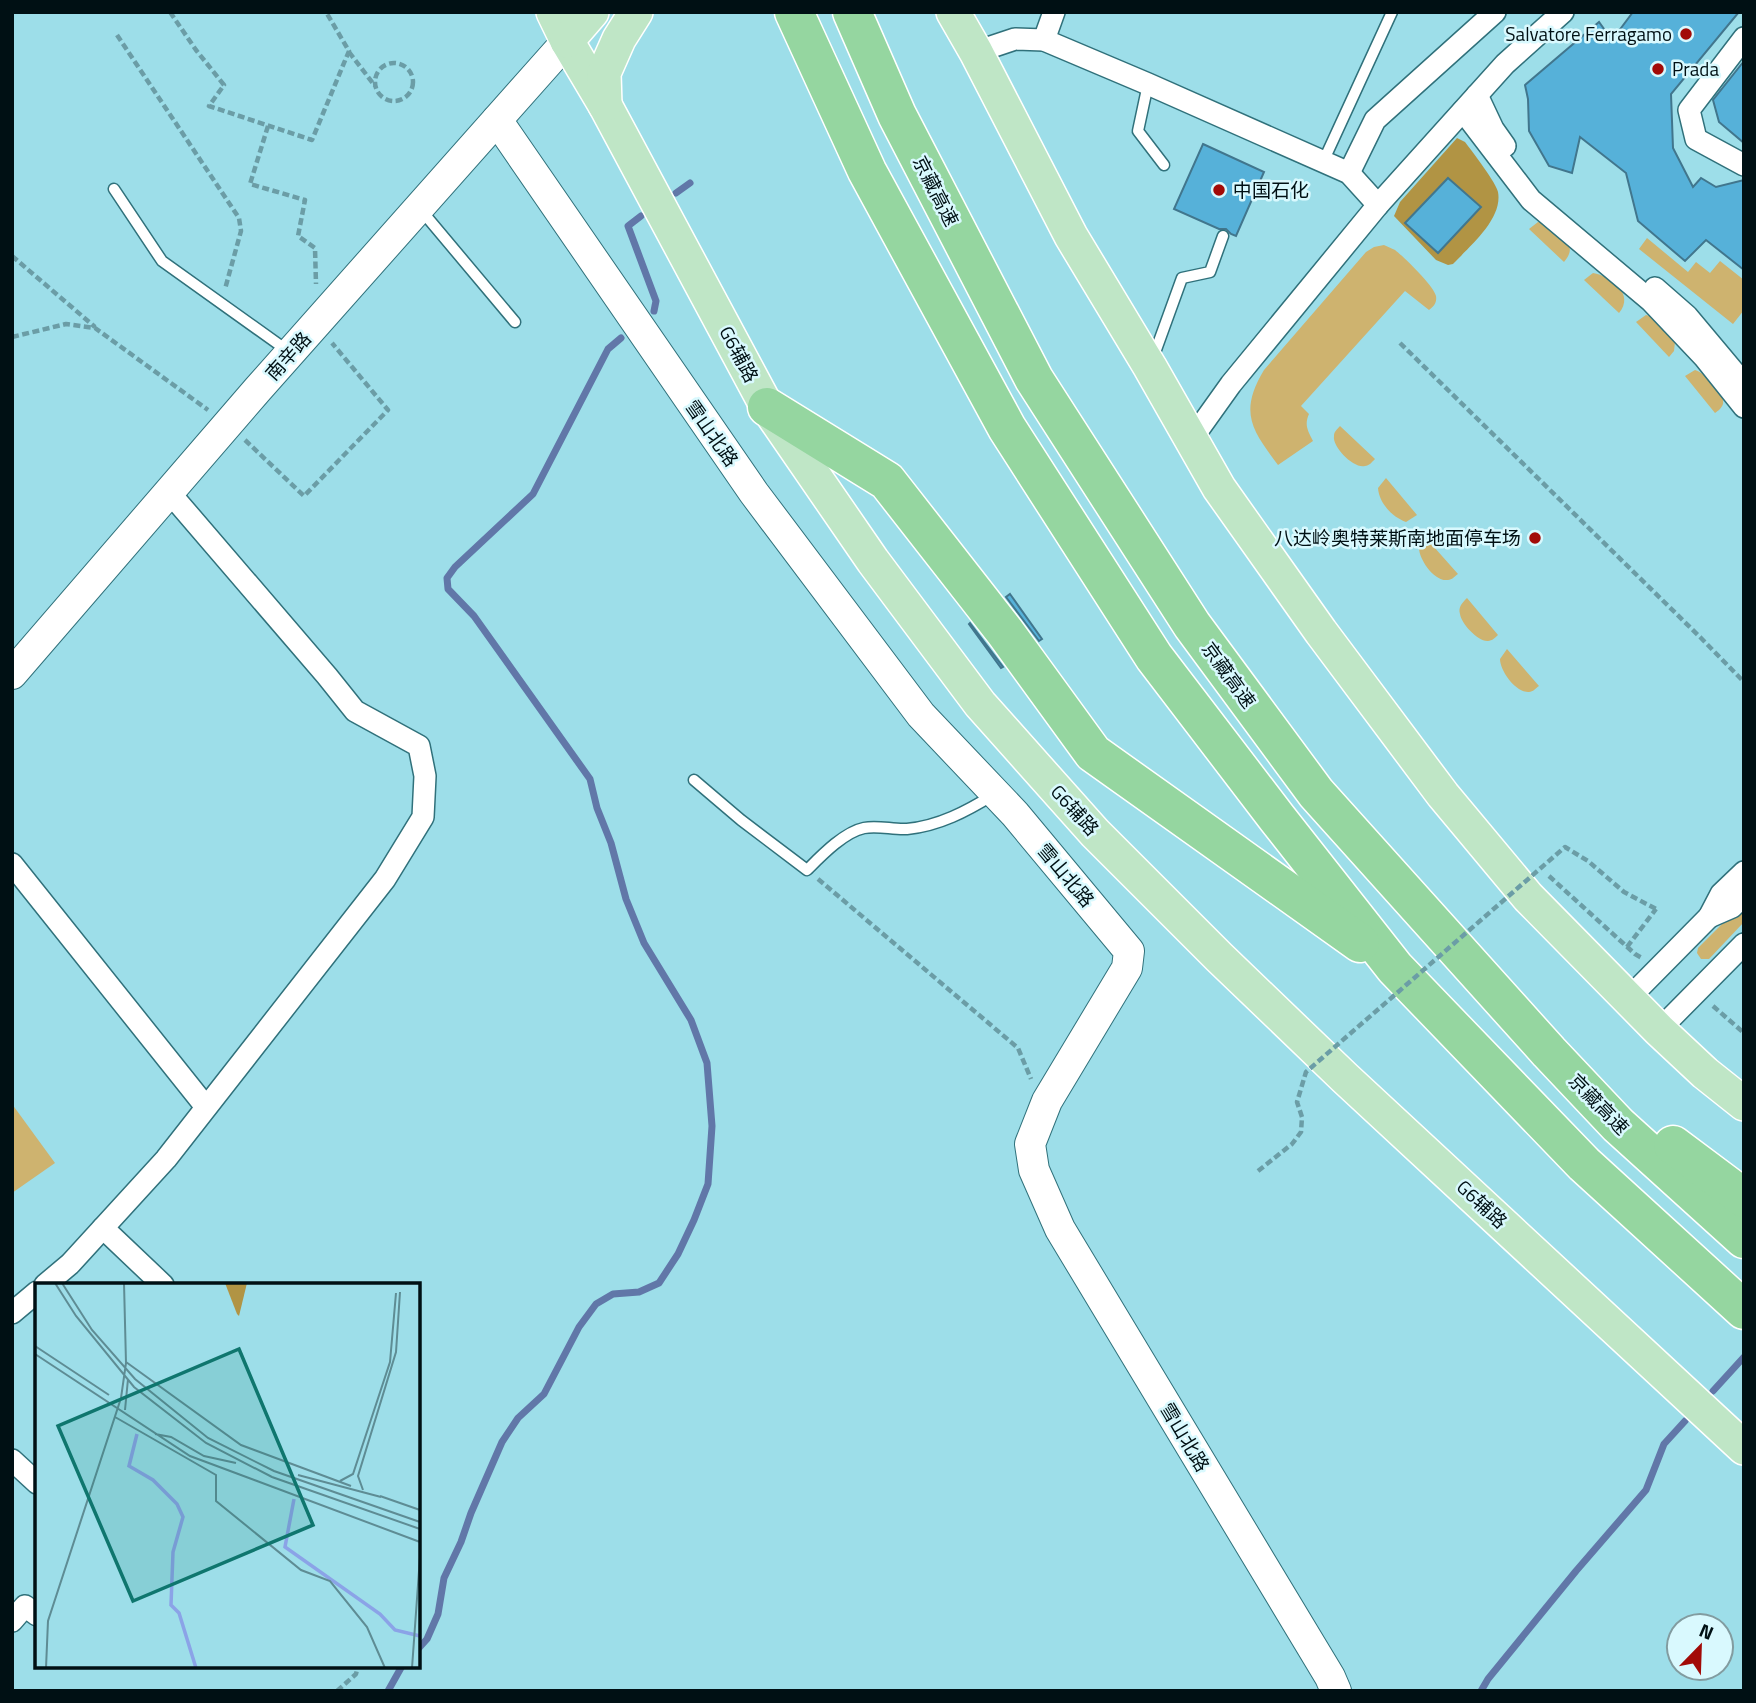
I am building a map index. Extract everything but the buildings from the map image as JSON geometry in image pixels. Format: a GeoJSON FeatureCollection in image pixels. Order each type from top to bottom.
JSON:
{"type":"FeatureCollection","features":[{"type":"Feature","properties":{"kind":"highway"},"geometry":{"type":"LineString","coordinates":[[794,12],[867,171],[1007,428],[1154,657],[1395,968],[1584,1164],[1744,1310]]}},
{"type":"Feature","properties":{"kind":"highway","name":"京藏高速"},"geometry":{"type":"LineString","coordinates":[[852,12],[897,115],[1034,379],[1192,625],[1316,793],[1618,1125],[1744,1239]]}},
{"type":"Feature","properties":{"kind":"highway"},"geometry":{"type":"LineString","coordinates":[[767,407],[887,481],[1005,632],[1093,753],[1395,968]]}},
{"type":"Feature","properties":{"kind":"highway"},"geometry":{"type":"LineString","coordinates":[[1549,1052],[1744,1198]]}},
{"type":"Feature","properties":{"kind":"main road"},"geometry":{"type":"LineString","coordinates":[[562,19],[592,12]]}},
{"type":"Feature","properties":{"kind":"main road"},"geometry":{"type":"LineString","coordinates":[[605,104],[604,72],[619,39],[636,12]]}},
{"type":"Feature","properties":{"kind":"main road"},"geometry":{"type":"LineString","coordinates":[[953,12],[1071,236],[1219,488],[1305,610],[1443,795],[1528,897],[1659,1030],[1705,1073],[1744,1104]]}},
{"type":"Feature","properties":{"kind":"main road","name":"G6辅路"},"geometry":{"type":"LineString","coordinates":[[562,19],[767,407],[873,561],[980,704],[1096,833],[1219,957],[1335,1069],[1744,1448]]}},
{"type":"Feature","properties":{"kind":"street"},"geometry":{"type":"LineString","coordinates":[[1044,40],[1054,12]]}},
{"type":"Feature","properties":{"kind":"street"},"geometry":{"type":"LineString","coordinates":[[1349,173],[1375,120],[1495,12]]}},
{"type":"Feature","properties":{"kind":"street"},"geometry":{"type":"LineString","coordinates":[[1191,440],[1231,384],[1378,205],[1504,64],[1563,12]]}},
{"type":"Feature","properties":{"kind":"street","name":"南辛路"},"geometry":{"type":"LineString","coordinates":[[12,674],[290,353],[497,120],[562,19]]}},
{"type":"Feature","properties":{"kind":"street"},"geometry":{"type":"LineString","coordinates":[[1744,38],[1689,110],[1696,139],[1744,165]]}},
{"type":"Feature","properties":{"kind":"street"},"geometry":{"type":"LineString","coordinates":[[976,52],[1015,39],[1044,40],[1349,173],[1378,205]]}},
{"type":"Feature","properties":{"kind":"street"},"geometry":{"type":"LineString","coordinates":[[1477,95],[1493,129],[1529,180],[1563,213],[1687,316],[1744,384]]}},
{"type":"Feature","properties":{"kind":"street"},"geometry":{"type":"LineString","coordinates":[[1463,111],[1531,200],[1651,301],[1704,357],[1744,407]]}},
{"type":"Feature","properties":{"kind":"street","name":"雪山北路"},"geometry":{"type":"LineString","coordinates":[[497,120],[754,493],[921,715],[1015,814],[1129,951],[1127,968],[1045,1104],[1030,1144],[1034,1170],[1060,1229],[1336,1691]]}},
{"type":"Feature","properties":{"kind":"street"},"geometry":{"type":"LineString","coordinates":[[47,1283],[70,1264],[166,1159],[385,880],[423,817],[425,776],[419,746],[355,711],[169,492]]}},
{"type":"Feature","properties":{"kind":"street"},"geometry":{"type":"LineString","coordinates":[[12,864],[206,1107]]}},
{"type":"Feature","properties":{"kind":"street"},"geometry":{"type":"LineString","coordinates":[[1628,999],[1709,917],[1721,894],[1744,872]]}},
{"type":"Feature","properties":{"kind":"street"},"geometry":{"type":"LineString","coordinates":[[1709,917],[1732,907],[1744,895]]}},
{"type":"Feature","properties":{"kind":"street"},"geometry":{"type":"LineString","coordinates":[[1659,1030],[1744,944]]}},
{"type":"Feature","properties":{"kind":"street"},"geometry":{"type":"LineString","coordinates":[[103,1228],[161,1283]]}},
{"type":"Feature","properties":{"kind":"street"},"geometry":{"type":"LineString","coordinates":[[12,1312],[35,1294]]}},
{"type":"Feature","properties":{"kind":"street"},"geometry":{"type":"LineString","coordinates":[[12,1461],[35,1481]]}},
{"type":"Feature","properties":{"kind":"street"},"geometry":{"type":"LineString","coordinates":[[12,1621],[25,1606],[35,1614]]}},
{"type":"Feature","properties":{"kind":"lane"},"geometry":{"type":"LineString","coordinates":[[1323,162],[1392,12]]}},
{"type":"Feature","properties":{"kind":"lane"},"geometry":{"type":"LineString","coordinates":[[1148,84],[1138,131],[1164,165]]}},
{"type":"Feature","properties":{"kind":"lane"},"geometry":{"type":"LineString","coordinates":[[114,190],[162,261],[290,353]]}},
{"type":"Feature","properties":{"kind":"lane"},"geometry":{"type":"LineString","coordinates":[[419,208],[515,322]]}},
{"type":"Feature","properties":{"kind":"lane"},"geometry":{"type":"LineString","coordinates":[[1150,367],[1182,278],[1210,272],[1223,236]]}},
{"type":"Feature","properties":{"kind":"lane"},"geometry":{"type":"LineString","coordinates":[[694,780],[807,870],[847,835],[863,828],[906,829],[937,822],[960,815],[996,794]]}},
{"type":"Feature","properties":{"kind":"path"},"geometry":{"type":"LineString","coordinates":[[170,12],[224,85],[209,106],[312,140],[349,51]]}},
{"type":"Feature","properties":{"kind":"path"},"geometry":{"type":"LineString","coordinates":[[326,12],[349,51],[382,97],[394,101],[410,93],[413,87],[410,69],[399,63],[386,64],[377,73],[375,86]]}},
{"type":"Feature","properties":{"kind":"path"},"geometry":{"type":"LineString","coordinates":[[117,35],[239,218],[241,232],[221,303]]}},
{"type":"Feature","properties":{"kind":"path"},"geometry":{"type":"LineString","coordinates":[[268,125],[250,184],[305,200],[299,236],[315,248],[316,290],[327,312]]}},
{"type":"Feature","properties":{"kind":"path"},"geometry":{"type":"LineString","coordinates":[[12,256],[95,328]]}},
{"type":"Feature","properties":{"kind":"path"},"geometry":{"type":"LineString","coordinates":[[1400,343],[1744,682]]}},
{"type":"Feature","properties":{"kind":"path"},"geometry":{"type":"LineString","coordinates":[[1258,1171],[1292,1144],[1301,1132],[1302,1117],[1297,1102],[1306,1072],[1565,847],[1588,861],[1624,892],[1656,908],[1627,947]]}},
{"type":"Feature","properties":{"kind":"path"},"geometry":{"type":"LineString","coordinates":[[1539,866],[1635,954],[1659,968]]}},
{"type":"Feature","properties":{"kind":"path"},"geometry":{"type":"LineString","coordinates":[[807,870],[1018,1048],[1045,1104]]}},
{"type":"Feature","properties":{"kind":"path"},"geometry":{"type":"LineString","coordinates":[[1697,991],[1744,1033]]}},
{"type":"Feature","properties":{"kind":"path"},"geometry":{"type":"LineString","coordinates":[[337,1691],[356,1674],[358,1668]]}},
{"type":"Feature","properties":{"kind":"shaded area"},"geometry":{"type":"Polygon","coordinates":[[[1457,138],[1465,142],[1489,175],[1497,188],[1498,202],[1484,231],[1453,264],[1448,265],[1436,260],[1394,216],[1400,202],[1457,138]]]}},
{"type":"Feature","properties":{"kind":"shaded area"},"geometry":{"type":"Polygon","coordinates":[[[1538,222],[1551,227],[1568,243],[1570,250],[1564,262],[1529,229],[1538,222]]]}},
{"type":"Feature","properties":{"kind":"shaded area"},"geometry":{"type":"Polygon","coordinates":[[[1647,238],[1688,272],[1696,262],[1710,273],[1720,261],[1744,280],[1744,310],[1733,324],[1639,249],[1647,238]]]}},
{"type":"Feature","properties":{"kind":"shaded area"},"geometry":{"type":"Polygon","coordinates":[[[1384,245],[1395,250],[1425,279],[1436,296],[1435,304],[1429,310],[1405,291],[1301,406],[1309,414],[1307,425],[1313,441],[1278,465],[1261,441],[1252,420],[1250,409],[1256,385],[1264,370],[1366,252],[1384,245]]]}},
{"type":"Feature","properties":{"kind":"shaded area"},"geometry":{"type":"Polygon","coordinates":[[[1593,273],[1613,282],[1623,293],[1623,306],[1619,313],[1584,280],[1593,273]]]}},
{"type":"Feature","properties":{"kind":"shaded area"},"geometry":{"type":"Polygon","coordinates":[[[1646,315],[1654,317],[1675,342],[1674,351],[1669,357],[1636,322],[1646,315]]]}},
{"type":"Feature","properties":{"kind":"shaded area"},"geometry":{"type":"Polygon","coordinates":[[[1695,370],[1709,379],[1721,394],[1723,404],[1715,413],[1685,376],[1695,370]]]}},
{"type":"Feature","properties":{"kind":"shaded area"},"geometry":{"type":"Polygon","coordinates":[[[1340,426],[1375,459],[1370,464],[1355,464],[1336,446],[1334,436],[1340,426]]]}},
{"type":"Feature","properties":{"kind":"shaded area"},"geometry":{"type":"Polygon","coordinates":[[[1386,478],[1417,515],[1406,522],[1391,513],[1381,499],[1378,488],[1386,478]]]}},
{"type":"Feature","properties":{"kind":"shaded area"},"geometry":{"type":"Polygon","coordinates":[[[1426,538],[1458,574],[1452,579],[1443,580],[1433,574],[1424,563],[1419,548],[1426,538]]]}},
{"type":"Feature","properties":{"kind":"shaded area"},"geometry":{"type":"Polygon","coordinates":[[[1467,598],[1498,635],[1492,640],[1480,638],[1463,622],[1460,609],[1467,598]]]}},
{"type":"Feature","properties":{"kind":"shaded area"},"geometry":{"type":"Polygon","coordinates":[[[1507,649],[1539,686],[1533,691],[1519,689],[1506,675],[1500,659],[1507,649]]]}},
{"type":"Feature","properties":{"kind":"shaded area"},"geometry":{"type":"Polygon","coordinates":[[[1744,902],[1744,922],[1709,959],[1701,959],[1697,953],[1698,948],[1744,902]]]}},
{"type":"Feature","properties":{"kind":"shaded area"},"geometry":{"type":"Polygon","coordinates":[[[12,1104],[55,1163],[12,1193],[12,1104]]]}},
{"type":"Feature","properties":{"kind":"waterway"},"geometry":{"type":"LineString","coordinates":[[676,193],[690,183]]}},
{"type":"Feature","properties":{"kind":"waterway"},"geometry":{"type":"LineString","coordinates":[[641,216],[628,226],[656,301],[654,311]]}},
{"type":"Feature","properties":{"kind":"waterway"},"geometry":{"type":"LineString","coordinates":[[420,1647],[427,1639],[438,1614],[444,1578],[502,1442],[518,1418],[544,1394],[579,1327],[596,1304],[613,1294],[639,1292],[659,1283],[678,1254],[708,1184],[712,1126],[707,1063],[691,1020],[644,943],[626,899],[590,779],[474,616],[448,589],[447,578],[455,567],[533,494],[608,349],[621,338]]}},
{"type":"Feature","properties":{"kind":"waterway"},"geometry":{"type":"LineString","coordinates":[[1713,1391],[1744,1357]]}},
{"type":"Feature","properties":{"kind":"waterway"},"geometry":{"type":"LineString","coordinates":[[1481,1691],[1576,1571],[1646,1490],[1664,1444],[1685,1421]]}},
{"type":"Feature","properties":{"kind":"waterway"},"geometry":{"type":"LineString","coordinates":[[388,1691],[401,1668]]}},
{"type":"Feature","properties":{"kind":"place","name":"Salvatore Ferragamo"},"geometry":{"type":"Point","coordinates":[1686,34]}},
{"type":"Feature","properties":{"kind":"place","name":"Prada"},"geometry":{"type":"Point","coordinates":[1658,69]}},
{"type":"Feature","properties":{"kind":"place","name":"中国石化"},"geometry":{"type":"Point","coordinates":[1219,190]}},
{"type":"Feature","properties":{"kind":"place","name":"八达岭奥特莱斯南地面停车场"},"geometry":{"type":"Point","coordinates":[1535,538]}}]}
